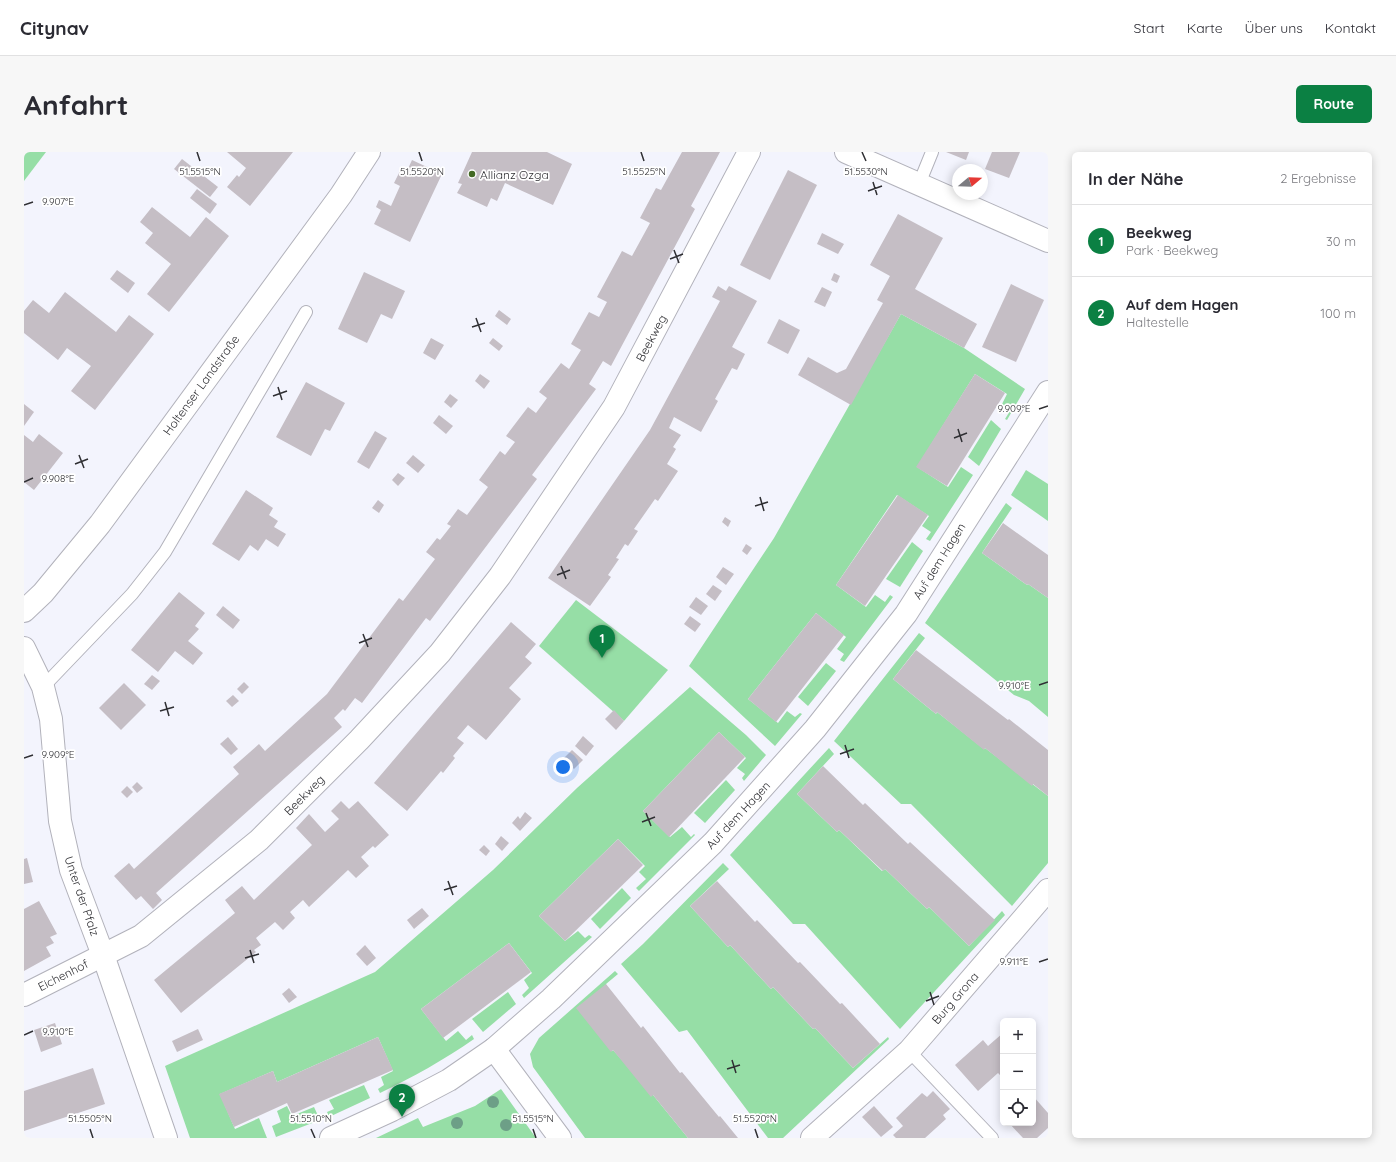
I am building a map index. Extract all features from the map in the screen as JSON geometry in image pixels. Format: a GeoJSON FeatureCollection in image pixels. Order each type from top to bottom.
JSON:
{"type":"FeatureCollection","features":[{"type":"Feature","properties":{"kind":"street","name":"Holtenser Landstraße"},"geometry":{"type":"LineString","coordinates":[[24,611],[43,593],[100,524],[341,195],[369,152]]}},
{"type":"Feature","properties":{"kind":"street","name":"Beekweg"},"geometry":{"type":"LineString","coordinates":[[103,955],[141,936],[259,840],[359,740],[440,653],[500,576],[614,407],[749,152]]}},
{"type":"Feature","properties":{"kind":"street"},"geometry":{"type":"LineString","coordinates":[[846,152],[1048,241]]}},
{"type":"Feature","properties":{"kind":"street","name":"Auf dem Hagen"},"geometry":{"type":"LineString","coordinates":[[331,1138],[392,1110],[449,1080],[494,1049],[552,999],[713,843],[815,729],[906,614],[1048,392]]}},
{"type":"Feature","properties":{"kind":"street","name":"Unter der Pfalz"},"geometry":{"type":"LineString","coordinates":[[24,648],[43,687],[51,719],[60,822],[71,870],[103,955],[166,1138]]}},
{"type":"Feature","properties":{"kind":"street","name":"Burg Grona"},"geometry":{"type":"LineString","coordinates":[[812,1138],[909,1051],[1048,890]]}},
{"type":"Feature","properties":{"kind":"street","name":"Eichenhof"},"geometry":{"type":"LineString","coordinates":[[24,995],[103,955]]}},
{"type":"Feature","properties":{"kind":"street"},"geometry":{"type":"LineString","coordinates":[[494,1049],[560,1138]]}},
{"type":"Feature","properties":{"kind":"lane"},"geometry":{"type":"LineString","coordinates":[[919,184],[932,152]]}},
{"type":"Feature","properties":{"kind":"lane"},"geometry":{"type":"LineString","coordinates":[[43,687],[132,594],[165,552],[306,312]]}},
{"type":"Feature","properties":{"kind":"lane"},"geometry":{"type":"LineString","coordinates":[[909,1051],[992,1138]]}},
{"type":"Feature","properties":{"kind":"green space"},"geometry":{"type":"Polygon","coordinates":[[[24,152],[46,152],[24,181],[24,152]]]}},
{"type":"Feature","properties":{"kind":"green space"},"geometry":{"type":"Polygon","coordinates":[[[901,314],[964,348],[1025,389],[1007,420],[1005,419],[1010,411],[1002,404],[1007,394],[975,374],[917,467],[948,487],[961,467],[973,475],[930,541],[926,539],[931,532],[922,526],[929,516],[897,495],[836,585],[866,607],[875,595],[885,602],[890,595],[893,597],[844,662],[840,660],[844,654],[837,649],[846,637],[816,613],[748,699],[778,723],[787,711],[795,717],[800,713],[802,714],[775,746],[689,666],[774,538],[901,314]]]}},
{"type":"Feature","properties":{"kind":"green space"},"geometry":{"type":"Polygon","coordinates":[[[991,420],[1001,429],[979,466],[968,457],[991,420]]]}},
{"type":"Feature","properties":{"kind":"green space"},"geometry":{"type":"Polygon","coordinates":[[[1026,470],[1048,484],[1048,521],[1011,495],[1026,470]]]}},
{"type":"Feature","properties":{"kind":"green space"},"geometry":{"type":"Polygon","coordinates":[[[1006,503],[1012,508],[982,553],[1048,598],[1048,717],[1029,701],[1014,695],[925,623],[1006,503]]]}},
{"type":"Feature","properties":{"kind":"green space"},"geometry":{"type":"Polygon","coordinates":[[[912,542],[923,551],[900,587],[886,579],[912,542]]]}},
{"type":"Feature","properties":{"kind":"green space"},"geometry":{"type":"Polygon","coordinates":[[[576,600],[668,670],[624,721],[539,646],[576,600]]]}},
{"type":"Feature","properties":{"kind":"green space"},"geometry":{"type":"Polygon","coordinates":[[[919,633],[925,638],[893,679],[936,714],[937,712],[1048,796],[1048,863],[1012,906],[911,804],[901,804],[834,741],[919,633]]]}},
{"type":"Feature","properties":{"kind":"green space"},"geometry":{"type":"Polygon","coordinates":[[[826,663],[836,671],[808,706],[798,697],[826,663]]]}},
{"type":"Feature","properties":{"kind":"green space"},"geometry":{"type":"Polygon","coordinates":[[[690,687],[746,735],[766,755],[744,781],[742,778],[745,774],[737,768],[746,758],[719,732],[643,811],[670,837],[682,827],[691,837],[694,834],[695,835],[639,891],[636,888],[646,879],[639,872],[645,866],[618,839],[539,916],[565,941],[578,931],[585,938],[589,935],[592,937],[524,998],[522,995],[529,988],[524,980],[532,973],[509,943],[421,1009],[446,1041],[458,1031],[466,1040],[472,1035],[474,1039],[440,1061],[380,1093],[378,1089],[384,1085],[381,1077],[393,1071],[378,1037],[277,1082],[273,1071],[220,1094],[235,1129],[259,1118],[267,1138],[190,1138],[165,1066],[375,972],[493,870],[577,788],[690,687]]]}},
{"type":"Feature","properties":{"kind":"green space"},"geometry":{"type":"Polygon","coordinates":[[[829,748],[834,754],[797,794],[837,832],[839,830],[882,871],[885,869],[927,909],[929,907],[969,946],[1002,911],[1005,915],[900,1029],[805,924],[793,924],[730,855],[829,748]]]}},
{"type":"Feature","properties":{"kind":"green space"},"geometry":{"type":"Polygon","coordinates":[[[726,780],[735,790],[705,823],[694,813],[726,780]]]}},
{"type":"Feature","properties":{"kind":"green space"},"geometry":{"type":"Polygon","coordinates":[[[723,863],[729,869],[690,906],[728,947],[730,945],[771,989],[773,987],[853,1068],[888,1037],[889,1039],[783,1138],[768,1138],[687,1030],[679,1032],[621,964],[643,944],[723,863]]]}},
{"type":"Feature","properties":{"kind":"green space"},"geometry":{"type":"Polygon","coordinates":[[[622,888],[631,898],[600,929],[591,919],[622,888]]]}},
{"type":"Feature","properties":{"kind":"green space"},"geometry":{"type":"Polygon","coordinates":[[[615,971],[618,974],[606,984],[612,1051],[613,1050],[653,1095],[688,1138],[585,1138],[533,1067],[530,1054],[539,1038],[615,971]]]}},
{"type":"Feature","properties":{"kind":"green space"},"geometry":{"type":"Polygon","coordinates":[[[508,992],[516,1004],[483,1032],[472,1019],[508,992]]]}},
{"type":"Feature","properties":{"kind":"green space"},"geometry":{"type":"Polygon","coordinates":[[[364,1085],[370,1098],[329,1117],[327,1112],[334,1109],[329,1100],[364,1085]]]}},
{"type":"Feature","properties":{"kind":"green space"},"geometry":{"type":"Polygon","coordinates":[[[501,1089],[536,1138],[376,1138],[418,1118],[423,1127],[475,1106],[501,1089]]]}},
{"type":"Feature","properties":{"kind":"green space"},"geometry":{"type":"Polygon","coordinates":[[[287,1106],[292,1116],[314,1107],[320,1120],[276,1137],[272,1126],[281,1122],[277,1111],[287,1106]]]}},
{"type":"Feature","properties":{"kind":"building"},"geometry":{"type":"Polygon","coordinates":[[[227,152],[293,152],[250,206],[227,187],[237,175],[239,177],[246,168],[227,152]]]}},
{"type":"Feature","properties":{"kind":"building"},"geometry":{"type":"Polygon","coordinates":[[[472,152],[547,152],[572,164],[553,205],[505,183],[497,201],[491,198],[487,207],[457,193],[462,184],[458,183],[472,152]]]}},
{"type":"Feature","properties":{"kind":"building"},"geometry":{"type":"Polygon","coordinates":[[[682,152],[720,152],[691,206],[695,209],[611,366],[603,361],[589,384],[596,389],[532,475],[537,479],[430,621],[426,618],[362,703],[355,698],[345,711],[343,709],[334,718],[342,727],[156,893],[162,900],[153,909],[141,896],[136,900],[114,876],[129,863],[134,869],[239,774],[233,767],[259,744],[265,751],[327,694],[399,598],[403,601],[435,559],[426,552],[437,538],[440,540],[451,526],[447,524],[458,509],[467,515],[488,487],[479,480],[500,451],[505,455],[515,442],[506,436],[528,407],[536,413],[547,398],[539,392],[561,363],[569,369],[581,350],[571,344],[589,312],[599,317],[607,302],[597,297],[622,251],[632,256],[650,223],[640,218],[656,188],[661,190],[682,152]]]}},
{"type":"Feature","properties":{"kind":"building"},"geometry":{"type":"Polygon","coordinates":[[[946,152],[969,152],[966,160],[946,152]]]}},
{"type":"Feature","properties":{"kind":"building"},"geometry":{"type":"Polygon","coordinates":[[[992,152],[1020,152],[1009,178],[988,170],[987,164],[992,152]]]}},
{"type":"Feature","properties":{"kind":"building"},"geometry":{"type":"Polygon","coordinates":[[[182,159],[218,187],[210,197],[174,169],[182,159]]]}},
{"type":"Feature","properties":{"kind":"building"},"geometry":{"type":"Polygon","coordinates":[[[412,160],[442,174],[410,242],[374,224],[381,210],[376,207],[379,200],[391,206],[400,186],[394,183],[400,171],[406,173],[412,160]]]}},
{"type":"Feature","properties":{"kind":"building"},"geometry":{"type":"Polygon","coordinates":[[[788,170],[817,185],[770,280],[740,265],[788,170]]]}},
{"type":"Feature","properties":{"kind":"building"},"geometry":{"type":"Polygon","coordinates":[[[197,189],[217,204],[210,214],[190,198],[197,189]]]}},
{"type":"Feature","properties":{"kind":"building"},"geometry":{"type":"Polygon","coordinates":[[[152,207],[190,237],[206,217],[229,236],[169,312],[147,294],[171,264],[145,243],[153,233],[140,222],[152,207]]]}},
{"type":"Feature","properties":{"kind":"building"},"geometry":{"type":"Polygon","coordinates":[[[898,214],[943,238],[915,289],[977,324],[964,348],[901,314],[851,405],[798,375],[808,357],[837,373],[846,369],[883,303],[877,300],[890,276],[870,265],[898,214]]]}},
{"type":"Feature","properties":{"kind":"building"},"geometry":{"type":"Polygon","coordinates":[[[822,233],[844,244],[838,254],[817,244],[822,233]]]}},
{"type":"Feature","properties":{"kind":"building"},"geometry":{"type":"Polygon","coordinates":[[[117,270],[135,283],[128,293],[110,279],[117,270]]]}},
{"type":"Feature","properties":{"kind":"building"},"geometry":{"type":"Polygon","coordinates":[[[364,272],[405,291],[392,319],[381,314],[367,343],[338,329],[364,272]]]}},
{"type":"Feature","properties":{"kind":"building"},"geometry":{"type":"Polygon","coordinates":[[[834,273],[840,276],[837,283],[831,280],[834,273]]]}},
{"type":"Feature","properties":{"kind":"building"},"geometry":{"type":"Polygon","coordinates":[[[1011,284],[1044,300],[1016,362],[982,347],[1011,284]]]}},
{"type":"Feature","properties":{"kind":"building"},"geometry":{"type":"Polygon","coordinates":[[[718,286],[726,291],[729,286],[757,301],[732,347],[745,354],[737,370],[732,368],[715,399],[718,401],[701,432],[674,417],[669,428],[681,435],[673,447],[676,449],[667,464],[678,471],[658,501],[655,499],[634,529],[638,531],[628,546],[625,544],[616,558],[619,559],[608,575],[611,577],[590,606],[548,578],[650,430],[720,301],[712,297],[718,286]]]}},
{"type":"Feature","properties":{"kind":"building"},"geometry":{"type":"Polygon","coordinates":[[[822,287],[832,292],[825,307],[814,302],[822,287]]]}},
{"type":"Feature","properties":{"kind":"building"},"geometry":{"type":"Polygon","coordinates":[[[65,292],[116,332],[129,315],[154,334],[95,410],[71,391],[91,366],[67,348],[58,360],[24,333],[24,311],[33,300],[49,313],[65,292]]]}},
{"type":"Feature","properties":{"kind":"building"},"geometry":{"type":"Polygon","coordinates":[[[499,310],[511,319],[507,325],[495,316],[499,310]]]}},
{"type":"Feature","properties":{"kind":"building"},"geometry":{"type":"Polygon","coordinates":[[[779,319],[800,330],[788,354],[767,343],[779,319]]]}},
{"type":"Feature","properties":{"kind":"building"},"geometry":{"type":"Polygon","coordinates":[[[431,338],[444,345],[435,360],[423,353],[431,338]]]}},
{"type":"Feature","properties":{"kind":"building"},"geometry":{"type":"Polygon","coordinates":[[[493,338],[503,346],[499,351],[489,343],[493,338]]]}},
{"type":"Feature","properties":{"kind":"building"},"geometry":{"type":"Polygon","coordinates":[[[480,374],[490,381],[484,389],[475,381],[480,374]]]}},
{"type":"Feature","properties":{"kind":"building"},"geometry":{"type":"Polygon","coordinates":[[[975,374],[1005,393],[947,486],[916,467],[975,374]]]}},
{"type":"Feature","properties":{"kind":"building"},"geometry":{"type":"Polygon","coordinates":[[[306,382],[345,403],[330,431],[325,429],[311,456],[276,437],[306,382]]]}},
{"type":"Feature","properties":{"kind":"building"},"geometry":{"type":"Polygon","coordinates":[[[450,394],[458,400],[451,408],[444,402],[450,394]]]}},
{"type":"Feature","properties":{"kind":"building"},"geometry":{"type":"Polygon","coordinates":[[[24,404],[34,412],[24,426],[24,404]]]}},
{"type":"Feature","properties":{"kind":"building"},"geometry":{"type":"Polygon","coordinates":[[[439,415],[453,426],[446,434],[433,423],[439,415]]]}},
{"type":"Feature","properties":{"kind":"building"},"geometry":{"type":"Polygon","coordinates":[[[375,431],[387,438],[369,469],[357,462],[375,431]]]}},
{"type":"Feature","properties":{"kind":"building"},"geometry":{"type":"Polygon","coordinates":[[[39,434],[63,453],[34,490],[24,482],[24,435],[33,442],[39,434]]]}},
{"type":"Feature","properties":{"kind":"building"},"geometry":{"type":"Polygon","coordinates":[[[413,455],[425,465],[418,473],[406,463],[413,455]]]}},
{"type":"Feature","properties":{"kind":"building"},"geometry":{"type":"Polygon","coordinates":[[[398,473],[405,478],[398,486],[392,480],[398,473]]]}},
{"type":"Feature","properties":{"kind":"building"},"geometry":{"type":"Polygon","coordinates":[[[246,490],[273,508],[269,515],[278,521],[274,527],[286,534],[278,547],[266,539],[258,551],[250,545],[239,561],[212,544],[246,490]]]}},
{"type":"Feature","properties":{"kind":"building"},"geometry":{"type":"Polygon","coordinates":[[[898,495],[928,515],[865,606],[836,585],[898,495]]]}},
{"type":"Feature","properties":{"kind":"building"},"geometry":{"type":"Polygon","coordinates":[[[378,500],[384,505],[379,513],[372,508],[378,500]]]}},
{"type":"Feature","properties":{"kind":"building"},"geometry":{"type":"Polygon","coordinates":[[[725,517],[731,521],[728,527],[722,522],[725,517]]]}},
{"type":"Feature","properties":{"kind":"building"},"geometry":{"type":"Polygon","coordinates":[[[1003,523],[1048,555],[1048,598],[982,553],[1003,523]]]}},
{"type":"Feature","properties":{"kind":"building"},"geometry":{"type":"Polygon","coordinates":[[[746,544],[752,548],[747,555],[742,551],[746,544]]]}},
{"type":"Feature","properties":{"kind":"building"},"geometry":{"type":"Polygon","coordinates":[[[723,567],[734,574],[726,585],[716,577],[723,567]]]}},
{"type":"Feature","properties":{"kind":"building"},"geometry":{"type":"Polygon","coordinates":[[[713,585],[722,591],[715,601],[706,594],[713,585]]]}},
{"type":"Feature","properties":{"kind":"building"},"geometry":{"type":"Polygon","coordinates":[[[179,592],[205,613],[195,626],[199,629],[188,641],[203,653],[193,665],[175,651],[158,672],[131,650],[179,592]]]}},
{"type":"Feature","properties":{"kind":"building"},"geometry":{"type":"Polygon","coordinates":[[[696,597],[708,606],[701,615],[689,607],[696,597]]]}},
{"type":"Feature","properties":{"kind":"building"},"geometry":{"type":"Polygon","coordinates":[[[223,606],[240,620],[233,629],[216,615],[223,606]]]}},
{"type":"Feature","properties":{"kind":"building"},"geometry":{"type":"Polygon","coordinates":[[[816,613],[844,635],[776,722],[748,699],[816,613]]]}},
{"type":"Feature","properties":{"kind":"building"},"geometry":{"type":"Polygon","coordinates":[[[690,616],[701,624],[695,632],[684,624],[690,616]]]}},
{"type":"Feature","properties":{"kind":"building"},"geometry":{"type":"Polygon","coordinates":[[[511,622],[536,644],[525,657],[532,663],[509,688],[521,699],[486,740],[468,725],[457,738],[464,743],[453,756],[455,758],[443,773],[441,771],[407,811],[374,783],[511,622]]]}},
{"type":"Feature","properties":{"kind":"building"},"geometry":{"type":"Polygon","coordinates":[[[916,650],[1048,750],[1048,796],[1033,784],[1032,786],[985,748],[984,750],[937,712],[936,714],[893,679],[916,650]]]}},
{"type":"Feature","properties":{"kind":"building"},"geometry":{"type":"Polygon","coordinates":[[[152,675],[160,681],[152,690],[144,684],[152,675]]]}},
{"type":"Feature","properties":{"kind":"building"},"geometry":{"type":"Polygon","coordinates":[[[244,682],[249,687],[242,694],[237,689],[244,682]]]}},
{"type":"Feature","properties":{"kind":"building"},"geometry":{"type":"Polygon","coordinates":[[[124,683],[146,705],[121,730],[99,708],[124,683]]]}},
{"type":"Feature","properties":{"kind":"building"},"geometry":{"type":"Polygon","coordinates":[[[233,695],[239,701],[232,707],[226,701],[233,695]]]}},
{"type":"Feature","properties":{"kind":"building"},"geometry":{"type":"Polygon","coordinates":[[[614,710],[624,721],[616,730],[605,719],[614,710]]]}},
{"type":"Feature","properties":{"kind":"building"},"geometry":{"type":"Polygon","coordinates":[[[719,732],[745,757],[669,837],[643,811],[719,732]]]}},
{"type":"Feature","properties":{"kind":"building"},"geometry":{"type":"Polygon","coordinates":[[[583,736],[594,746],[586,756],[575,746],[583,736]]]}},
{"type":"Feature","properties":{"kind":"building"},"geometry":{"type":"Polygon","coordinates":[[[228,737],[238,749],[231,755],[220,744],[228,737]]]}},
{"type":"Feature","properties":{"kind":"building"},"geometry":{"type":"Polygon","coordinates":[[[572,750],[583,760],[574,769],[563,759],[572,750]]]}},
{"type":"Feature","properties":{"kind":"building"},"geometry":{"type":"Polygon","coordinates":[[[823,766],[863,805],[865,803],[908,844],[910,842],[995,920],[969,946],[929,907],[927,909],[885,869],[883,871],[839,830],[837,832],[797,794],[823,766]]]}},
{"type":"Feature","properties":{"kind":"building"},"geometry":{"type":"Polygon","coordinates":[[[137,782],[143,788],[137,793],[132,787],[137,782]]]}},
{"type":"Feature","properties":{"kind":"building"},"geometry":{"type":"Polygon","coordinates":[[[127,786],[133,792],[127,798],[121,792],[127,786]]]}},
{"type":"Feature","properties":{"kind":"building"},"geometry":{"type":"Polygon","coordinates":[[[341,801],[349,809],[358,801],[389,835],[375,848],[373,846],[361,857],[369,866],[356,878],[348,870],[309,907],[303,900],[290,912],[295,918],[283,930],[275,922],[256,938],[261,945],[254,950],[256,952],[181,1013],[154,980],[235,913],[225,900],[242,886],[254,900],[312,845],[296,828],[309,814],[325,832],[339,819],[331,811],[341,801]]]}},
{"type":"Feature","properties":{"kind":"building"},"geometry":{"type":"Polygon","coordinates":[[[525,812],[532,818],[520,831],[512,823],[518,816],[520,819],[525,812]]]}},
{"type":"Feature","properties":{"kind":"building"},"geometry":{"type":"Polygon","coordinates":[[[501,836],[509,843],[502,851],[495,844],[501,836]]]}},
{"type":"Feature","properties":{"kind":"building"},"geometry":{"type":"Polygon","coordinates":[[[618,839],[643,865],[565,941],[539,916],[618,839]]]}},
{"type":"Feature","properties":{"kind":"building"},"geometry":{"type":"Polygon","coordinates":[[[484,845],[490,851],[486,856],[479,850],[484,845]]]}},
{"type":"Feature","properties":{"kind":"building"},"geometry":{"type":"Polygon","coordinates":[[[27,858],[33,882],[24,884],[24,859],[27,858]]]}},
{"type":"Feature","properties":{"kind":"building"},"geometry":{"type":"Polygon","coordinates":[[[717,881],[755,922],[757,920],[798,963],[800,962],[840,1004],[842,1003],[880,1044],[853,1068],[773,987],[771,989],[730,945],[728,947],[690,906],[717,881]]]}},
{"type":"Feature","properties":{"kind":"building"},"geometry":{"type":"Polygon","coordinates":[[[39,901],[57,934],[50,937],[54,943],[46,947],[51,956],[24,971],[24,909],[39,901]]]}},
{"type":"Feature","properties":{"kind":"building"},"geometry":{"type":"Polygon","coordinates":[[[422,908],[429,916],[414,929],[407,920],[422,908]]]}},
{"type":"Feature","properties":{"kind":"building"},"geometry":{"type":"Polygon","coordinates":[[[509,943],[531,972],[443,1038],[421,1009],[509,943]]]}},
{"type":"Feature","properties":{"kind":"building"},"geometry":{"type":"Polygon","coordinates":[[[365,945],[376,958],[367,966],[356,954],[365,945]]]}},
{"type":"Feature","properties":{"kind":"building"},"geometry":{"type":"Polygon","coordinates":[[[606,984],[641,1028],[643,1026],[680,1073],[682,1072],[738,1138],[688,1138],[653,1095],[651,1097],[613,1050],[611,1052],[576,1008],[606,984]]]}},
{"type":"Feature","properties":{"kind":"building"},"geometry":{"type":"Polygon","coordinates":[[[289,988],[297,997],[289,1003],[282,994],[289,988]]]}},
{"type":"Feature","properties":{"kind":"building"},"geometry":{"type":"Polygon","coordinates":[[[55,1023],[62,1044],[41,1052],[34,1030],[55,1023]]]}},
{"type":"Feature","properties":{"kind":"building"},"geometry":{"type":"Polygon","coordinates":[[[198,1029],[203,1040],[177,1052],[172,1041],[198,1029]]]}},
{"type":"Feature","properties":{"kind":"building"},"geometry":{"type":"Polygon","coordinates":[[[1000,1036],[1000,1075],[998,1073],[978,1091],[955,1065],[983,1040],[988,1046],[1000,1036]]]}},
{"type":"Feature","properties":{"kind":"building"},"geometry":{"type":"Polygon","coordinates":[[[378,1037],[393,1070],[292,1114],[287,1103],[234,1127],[219,1094],[273,1071],[277,1082],[378,1037]]]}},
{"type":"Feature","properties":{"kind":"building"},"geometry":{"type":"Polygon","coordinates":[[[93,1068],[105,1104],[24,1131],[24,1091],[93,1068]]]}},
{"type":"Feature","properties":{"kind":"building"},"geometry":{"type":"Polygon","coordinates":[[[933,1091],[950,1109],[943,1115],[946,1119],[925,1138],[896,1138],[893,1135],[903,1126],[896,1118],[922,1093],[927,1097],[933,1091]]]}},
{"type":"Feature","properties":{"kind":"building"},"geometry":{"type":"Polygon","coordinates":[[[1036,1099],[1048,1113],[1048,1128],[1037,1138],[1023,1138],[1012,1126],[1036,1126],[1036,1099]]]}},
{"type":"Feature","properties":{"kind":"building"},"geometry":{"type":"Polygon","coordinates":[[[874,1106],[893,1127],[881,1137],[862,1117],[874,1106]]]}},
{"type":"Feature","properties":{"kind":"place","name":"Allianz Ozga"},"geometry":{"type":"Point","coordinates":[472,174]}},
{"type":"Feature","properties":{"kind":"place","name":"Beekweg"},"geometry":{"type":"Point","coordinates":[602,658]}},
{"type":"Feature","properties":{"kind":"place","name":"Auf dem Hagen"},"geometry":{"type":"Point","coordinates":[402,1117]}}]}
